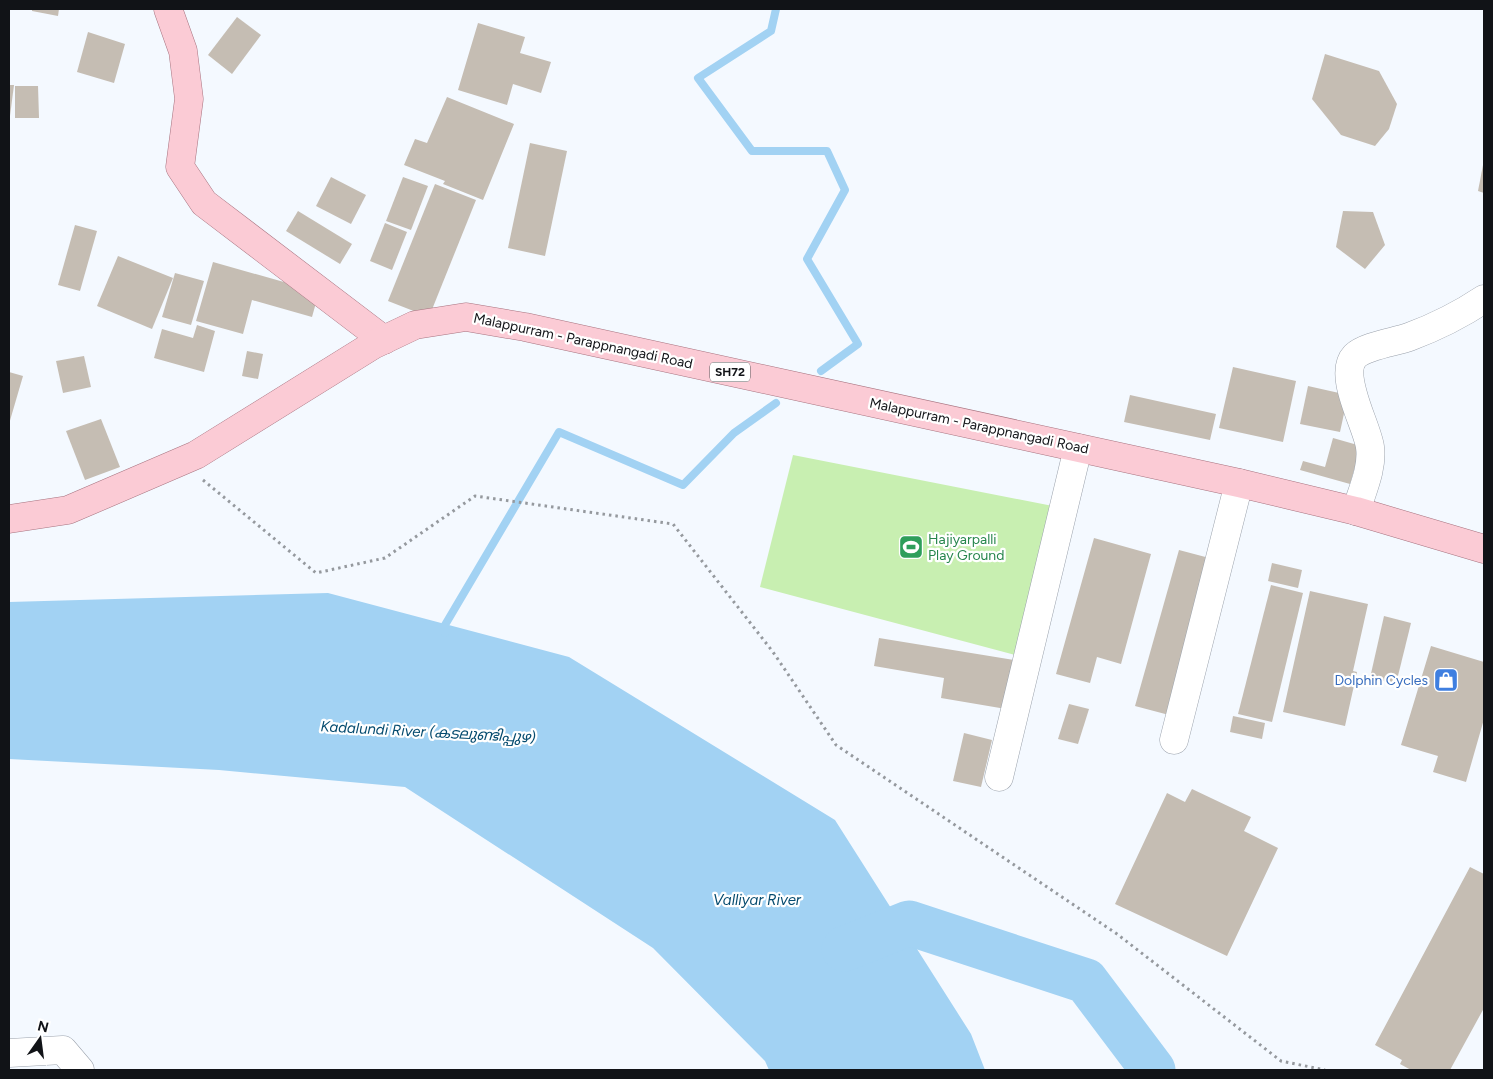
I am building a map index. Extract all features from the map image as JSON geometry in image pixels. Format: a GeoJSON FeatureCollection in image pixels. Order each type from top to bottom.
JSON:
{"type":"FeatureCollection","features":[{"type":"Feature","properties":{"kind":"main road"},"geometry":{"type":"LineString","coordinates":[[168,9],[183,52],[189,99],[180,167],[204,203],[384,340]]}},
{"type":"Feature","properties":{"kind":"main road","name":"Malappurram - Parappnangadi Road"},"geometry":{"type":"LineString","coordinates":[[9,518],[68,510],[181,462],[196,455],[373,345],[415,325],[466,317],[525,327],[1239,483],[1356,511],[1484,549]]}},
{"type":"Feature","properties":{"kind":"street"},"geometry":{"type":"LineString","coordinates":[[1356,511],[1370,459],[1370,447],[1350,386],[1350,366],[1355,356],[1365,350],[1410,337],[1458,316],[1484,299]]}},
{"type":"Feature","properties":{"kind":"street"},"geometry":{"type":"LineString","coordinates":[[999,777],[1078,448]]}},
{"type":"Feature","properties":{"kind":"street"},"geometry":{"type":"LineString","coordinates":[[1174,740],[1239,483]]}},
{"type":"Feature","properties":{"kind":"street"},"geometry":{"type":"LineString","coordinates":[[9,1053],[62,1050],[80,1070]]}},
{"type":"Feature","properties":{"kind":"path"},"geometry":{"type":"LineString","coordinates":[[181,462],[316,573],[386,558],[475,496],[673,524],[773,652],[836,745],[1117,934],[1281,1061],[1325,1070]]}},
{"type":"Feature","properties":{"kind":"green space","name":"Hajiyarpalli Play Ground"},"geometry":{"type":"Polygon","coordinates":[[[793,455],[1063,508],[1019,656],[760,587],[793,455]]]}},
{"type":"Feature","properties":{"kind":"water","name":"Valliyar River"},"geometry":{"type":"Polygon","coordinates":[[[328,593],[569,657],[835,820],[971,1034],[985,1070],[769,1070],[765,1061],[653,948],[405,787],[219,770],[9,759],[9,602],[328,593]]]}},
{"type":"Feature","properties":{"kind":"building"},"geometry":{"type":"Polygon","coordinates":[[[32,9],[59,9],[58,16],[32,11],[32,9]]]}},
{"type":"Feature","properties":{"kind":"building"},"geometry":{"type":"Polygon","coordinates":[[[237,17],[261,35],[232,74],[208,55],[237,17]]]}},
{"type":"Feature","properties":{"kind":"building"},"geometry":{"type":"Polygon","coordinates":[[[478,23],[525,37],[520,53],[551,62],[541,93],[513,84],[507,105],[458,90],[478,23]]]}},
{"type":"Feature","properties":{"kind":"building"},"geometry":{"type":"Polygon","coordinates":[[[88,32],[125,44],[114,83],[77,72],[88,32]]]}},
{"type":"Feature","properties":{"kind":"building"},"geometry":{"type":"Polygon","coordinates":[[[1325,54],[1379,71],[1397,104],[1389,129],[1375,146],[1341,135],[1312,99],[1325,54]]]}},
{"type":"Feature","properties":{"kind":"building"},"geometry":{"type":"Polygon","coordinates":[[[9,85],[14,85],[10,116],[9,115],[9,85]]]}},
{"type":"Feature","properties":{"kind":"building"},"geometry":{"type":"Polygon","coordinates":[[[15,86],[38,86],[39,118],[15,118],[15,86]]]}},
{"type":"Feature","properties":{"kind":"building"},"geometry":{"type":"Polygon","coordinates":[[[447,97],[514,124],[483,200],[443,184],[445,181],[404,165],[415,139],[427,143],[447,97]]]}},
{"type":"Feature","properties":{"kind":"building"},"geometry":{"type":"Polygon","coordinates":[[[530,143],[567,151],[545,256],[508,248],[530,143]]]}},
{"type":"Feature","properties":{"kind":"building"},"geometry":{"type":"Polygon","coordinates":[[[1484,166],[1484,193],[1478,191],[1484,166]]]}},
{"type":"Feature","properties":{"kind":"building"},"geometry":{"type":"Polygon","coordinates":[[[331,177],[366,195],[351,224],[316,206],[331,177]]]}},
{"type":"Feature","properties":{"kind":"building"},"geometry":{"type":"Polygon","coordinates":[[[403,177],[428,186],[411,230],[386,221],[403,177]]]}},
{"type":"Feature","properties":{"kind":"building"},"geometry":{"type":"Polygon","coordinates":[[[435,184],[476,200],[429,317],[388,301],[435,184]]]}},
{"type":"Feature","properties":{"kind":"building"},"geometry":{"type":"Polygon","coordinates":[[[298,211],[352,244],[340,264],[286,231],[298,211]]]}},
{"type":"Feature","properties":{"kind":"building"},"geometry":{"type":"Polygon","coordinates":[[[1343,211],[1373,212],[1385,245],[1365,269],[1336,247],[1343,211]]]}},
{"type":"Feature","properties":{"kind":"building"},"geometry":{"type":"Polygon","coordinates":[[[385,223],[407,232],[392,270],[370,261],[385,223]]]}},
{"type":"Feature","properties":{"kind":"building"},"geometry":{"type":"Polygon","coordinates":[[[75,225],[97,231],[80,291],[58,285],[75,225]]]}},
{"type":"Feature","properties":{"kind":"building"},"geometry":{"type":"Polygon","coordinates":[[[118,256],[173,278],[152,329],[97,306],[118,256]]]}},
{"type":"Feature","properties":{"kind":"building"},"geometry":{"type":"Polygon","coordinates":[[[213,262],[319,292],[312,317],[252,300],[243,334],[196,321],[213,262]]]}},
{"type":"Feature","properties":{"kind":"building"},"geometry":{"type":"Polygon","coordinates":[[[175,273],[204,281],[191,325],[162,317],[175,273]]]}},
{"type":"Feature","properties":{"kind":"building"},"geometry":{"type":"Polygon","coordinates":[[[197,325],[215,331],[204,372],[154,358],[162,329],[193,338],[197,325]]]}},
{"type":"Feature","properties":{"kind":"building"},"geometry":{"type":"Polygon","coordinates":[[[247,351],[263,354],[258,379],[242,376],[247,351]]]}},
{"type":"Feature","properties":{"kind":"building"},"geometry":{"type":"Polygon","coordinates":[[[84,356],[91,387],[63,393],[56,361],[84,356]]]}},
{"type":"Feature","properties":{"kind":"building"},"geometry":{"type":"Polygon","coordinates":[[[1233,367],[1296,381],[1283,442],[1219,428],[1233,367]]]}},
{"type":"Feature","properties":{"kind":"building"},"geometry":{"type":"Polygon","coordinates":[[[9,372],[23,376],[9,424],[9,372]]]}},
{"type":"Feature","properties":{"kind":"building"},"geometry":{"type":"Polygon","coordinates":[[[1308,386],[1348,395],[1340,432],[1300,424],[1308,386]]]}},
{"type":"Feature","properties":{"kind":"building"},"geometry":{"type":"Polygon","coordinates":[[[1130,395],[1216,414],[1210,440],[1124,422],[1130,395]]]}},
{"type":"Feature","properties":{"kind":"building"},"geometry":{"type":"Polygon","coordinates":[[[101,419],[120,467],[85,480],[66,431],[101,419]]]}},
{"type":"Feature","properties":{"kind":"building"},"geometry":{"type":"Polygon","coordinates":[[[1333,438],[1361,446],[1350,484],[1300,470],[1303,461],[1325,467],[1333,438]]]}},
{"type":"Feature","properties":{"kind":"building"},"geometry":{"type":"Polygon","coordinates":[[[1094,538],[1151,554],[1121,664],[1097,657],[1090,683],[1056,674],[1094,538]]]}},
{"type":"Feature","properties":{"kind":"building"},"geometry":{"type":"Polygon","coordinates":[[[1179,550],[1213,559],[1169,715],[1135,706],[1179,550]]]}},
{"type":"Feature","properties":{"kind":"building"},"geometry":{"type":"Polygon","coordinates":[[[1272,563],[1302,570],[1298,588],[1268,581],[1272,563]]]}},
{"type":"Feature","properties":{"kind":"building"},"geometry":{"type":"Polygon","coordinates":[[[1271,585],[1303,593],[1272,722],[1238,714],[1271,585]]]}},
{"type":"Feature","properties":{"kind":"building"},"geometry":{"type":"Polygon","coordinates":[[[1310,591],[1368,604],[1353,671],[1357,672],[1345,726],[1283,712],[1310,591]]]}},
{"type":"Feature","properties":{"kind":"building"},"geometry":{"type":"Polygon","coordinates":[[[1384,616],[1411,623],[1396,684],[1370,678],[1384,616]]]}},
{"type":"Feature","properties":{"kind":"building"},"geometry":{"type":"Polygon","coordinates":[[[879,638],[1014,660],[1006,709],[941,698],[944,678],[874,666],[879,638]]]}},
{"type":"Feature","properties":{"kind":"building"},"geometry":{"type":"Polygon","coordinates":[[[1431,646],[1484,662],[1484,719],[1466,782],[1433,772],[1438,756],[1401,745],[1431,646]]]}},
{"type":"Feature","properties":{"kind":"building"},"geometry":{"type":"Polygon","coordinates":[[[1069,704],[1089,709],[1078,744],[1058,739],[1069,704]]]}},
{"type":"Feature","properties":{"kind":"building"},"geometry":{"type":"Polygon","coordinates":[[[1233,716],[1265,723],[1262,739],[1230,732],[1233,716]]]}},
{"type":"Feature","properties":{"kind":"building"},"geometry":{"type":"Polygon","coordinates":[[[964,733],[992,740],[981,787],[953,781],[964,733]]]}},
{"type":"Feature","properties":{"kind":"building"},"geometry":{"type":"Polygon","coordinates":[[[1192,789],[1251,817],[1244,831],[1278,848],[1227,956],[1115,904],[1167,793],[1185,802],[1192,789]]]}},
{"type":"Feature","properties":{"kind":"building"},"geometry":{"type":"Polygon","coordinates":[[[1470,867],[1484,874],[1484,1008],[1450,1070],[1411,1070],[1400,1064],[1402,1060],[1375,1045],[1470,867]]]}},
{"type":"Feature","properties":{"kind":"waterway"},"geometry":{"type":"LineString","coordinates":[[776,9],[771,31],[698,78],[752,151],[827,151],[845,190],[807,259],[858,344],[821,371]]}},
{"type":"Feature","properties":{"kind":"waterway"},"geometry":{"type":"LineString","coordinates":[[445,633],[445,625],[559,432],[683,485],[734,433],[776,403]]}},
{"type":"Feature","properties":{"kind":"waterway"},"geometry":{"type":"LineString","coordinates":[[844,949],[909,923],[1086,981],[1153,1070]]}},
{"type":"Feature","properties":{"kind":"place","name":"Hajiyarpalli Play Ground"},"geometry":{"type":"Point","coordinates":[911,547]}},
{"type":"Feature","properties":{"kind":"place","name":"Dolphin Cycles"},"geometry":{"type":"Point","coordinates":[1446,680]}},
{"type":"Feature","properties":{"kind":"water label","name":"Kadalundi River (കടലുണ്ടിപ്പുഴ)"},"geometry":{"type":"Point","coordinates":[428,732]}}]}
